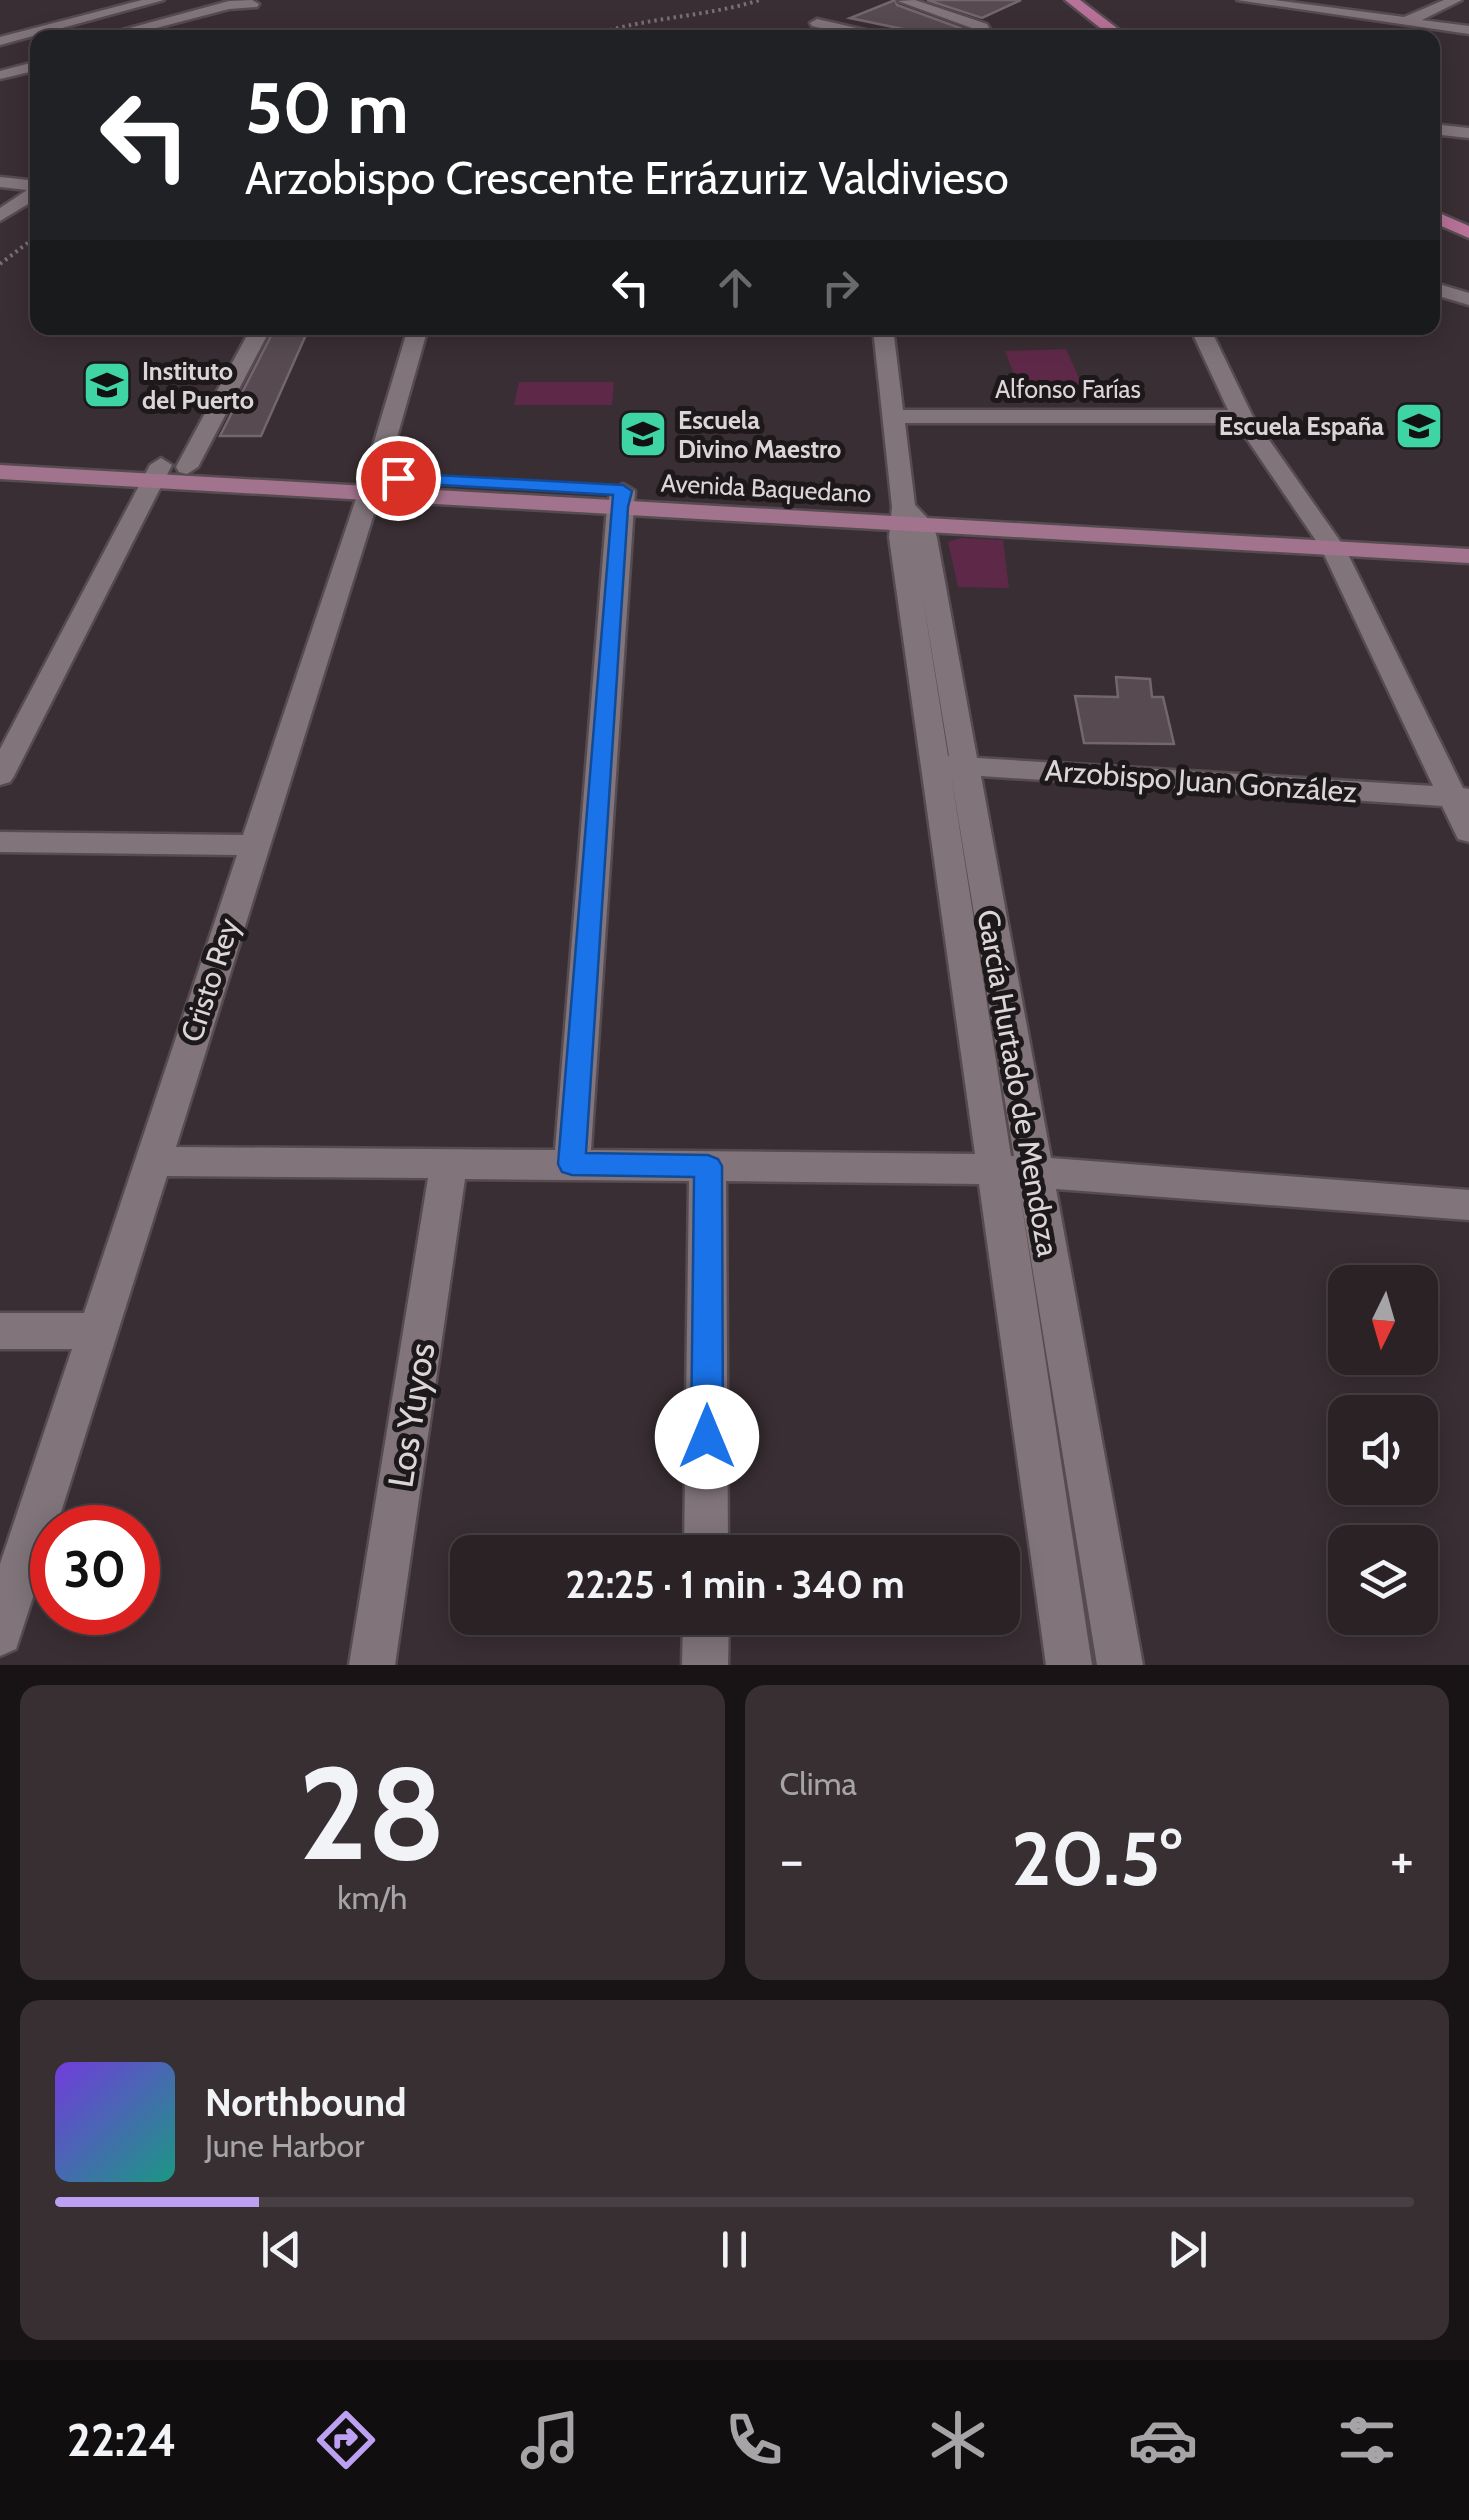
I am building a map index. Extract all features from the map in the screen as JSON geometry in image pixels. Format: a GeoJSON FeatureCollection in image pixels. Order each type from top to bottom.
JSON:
{"type":"FeatureCollection","features":[{"type":"Feature","properties":{"kind":"highway"},"geometry":{"type":"LineString","coordinates":[[1054,0],[1093,30]]}},
{"type":"Feature","properties":{"kind":"highway"},"geometry":{"type":"LineString","coordinates":[[1072,0],[1112,30]]}},
{"type":"Feature","properties":{"kind":"highway"},"geometry":{"type":"LineString","coordinates":[[1440,206],[1469,220]]}},
{"type":"Feature","properties":{"kind":"highway"},"geometry":{"type":"LineString","coordinates":[[1440,219],[1469,234]]}},
{"type":"Feature","properties":{"kind":"main road","name":"Avenida Baquedano"},"geometry":{"type":"LineString","coordinates":[[0,456],[370,485],[909,518],[1328,539],[1469,538]]}},
{"type":"Feature","properties":{"kind":"main road","name":"Avenida Baquedano"},"geometry":{"type":"LineString","coordinates":[[0,472],[167,471],[370,485]]}},
{"type":"Feature","properties":{"kind":"main road","name":"Avenida Baquedano"},"geometry":{"type":"LineString","coordinates":[[1328,539],[1469,556]]}},
{"type":"Feature","properties":{"kind":"street"},"geometry":{"type":"LineString","coordinates":[[42,30],[158,0]]}},
{"type":"Feature","properties":{"kind":"street"},"geometry":{"type":"LineString","coordinates":[[1244,0],[1400,24],[1469,30]]}},
{"type":"Feature","properties":{"kind":"street"},"geometry":{"type":"LineString","coordinates":[[1391,30],[1455,0]]}},
{"type":"Feature","properties":{"kind":"street"},"geometry":{"type":"LineString","coordinates":[[904,1],[984,30]]}},
{"type":"Feature","properties":{"kind":"street"},"geometry":{"type":"LineString","coordinates":[[148,30],[229,5],[255,2]]}},
{"type":"Feature","properties":{"kind":"street"},"geometry":{"type":"LineString","coordinates":[[167,30],[255,2]]}},
{"type":"Feature","properties":{"kind":"street"},"geometry":{"type":"LineString","coordinates":[[817,23],[847,30]]}},
{"type":"Feature","properties":{"kind":"street"},"geometry":{"type":"LineString","coordinates":[[0,41],[30,33]]}},
{"type":"Feature","properties":{"kind":"street"},"geometry":{"type":"LineString","coordinates":[[2,70],[30,57]]}},
{"type":"Feature","properties":{"kind":"street"},"geometry":{"type":"LineString","coordinates":[[2,70],[30,66]]}},
{"type":"Feature","properties":{"kind":"street"},"geometry":{"type":"LineString","coordinates":[[1440,130],[1469,133]]}},
{"type":"Feature","properties":{"kind":"street"},"geometry":{"type":"LineString","coordinates":[[0,182],[30,187]]}},
{"type":"Feature","properties":{"kind":"street"},"geometry":{"type":"LineString","coordinates":[[0,216],[30,194]]}},
{"type":"Feature","properties":{"kind":"street"},"geometry":{"type":"LineString","coordinates":[[1440,290],[1469,299]]}},
{"type":"Feature","properties":{"kind":"street"},"geometry":{"type":"LineString","coordinates":[[0,776],[167,471],[256,335]]}},
{"type":"Feature","properties":{"kind":"street","name":"Cristo Rey"},"geometry":{"type":"LineString","coordinates":[[0,1633],[416,335]]}},
{"type":"Feature","properties":{"kind":"street","name":"García Hurtado de Mendoza"},"geometry":{"type":"LineString","coordinates":[[883,335],[1014,1170],[1120,1665]]}},
{"type":"Feature","properties":{"kind":"street"},"geometry":{"type":"LineString","coordinates":[[1203,335],[1242,417],[1328,539],[1460,798],[1469,832]]}},
{"type":"Feature","properties":{"kind":"street","name":"Alfonso Farías"},"geometry":{"type":"LineString","coordinates":[[893,416],[1242,417]]}},
{"type":"Feature","properties":{"kind":"street"},"geometry":{"type":"LineString","coordinates":[[572,1164],[621,499]]}},
{"type":"Feature","properties":{"kind":"street","name":"Arzobispo Juan González"},"geometry":{"type":"LineString","coordinates":[[948,765],[1460,798]]}},
{"type":"Feature","properties":{"kind":"street"},"geometry":{"type":"LineString","coordinates":[[0,842],[253,845]]}},
{"type":"Feature","properties":{"kind":"street"},"geometry":{"type":"LineString","coordinates":[[151,1161],[1014,1170],[1469,1205]]}},
{"type":"Feature","properties":{"kind":"street","name":"Los Yuyos"},"geometry":{"type":"LineString","coordinates":[[372,1665],[449,1164]]}},
{"type":"Feature","properties":{"kind":"street"},"geometry":{"type":"LineString","coordinates":[[706,1535],[708,1166]]}},
{"type":"Feature","properties":{"kind":"street","name":"García Hurtado de Mendoza"},"geometry":{"type":"LineString","coordinates":[[1014,1170],[1068,1665]]}},
{"type":"Feature","properties":{"kind":"street"},"geometry":{"type":"LineString","coordinates":[[0,1331],[97,1331]]}},
{"type":"Feature","properties":{"kind":"street"},"geometry":{"type":"LineString","coordinates":[[706,1635],[706,1665]]}},
{"type":"Feature","properties":{"kind":"path"},"geometry":{"type":"LineString","coordinates":[[606,30],[725,11],[760,0]]}},
{"type":"Feature","properties":{"kind":"path"},"geometry":{"type":"LineString","coordinates":[[0,264],[30,241]]}},
{"type":"Feature","properties":{"kind":"shaded area"},"geometry":{"type":"Polygon","coordinates":[[[1066,349],[1088,398],[1024,399],[1005,351],[1066,349]]]}},
{"type":"Feature","properties":{"kind":"shaded area"},"geometry":{"type":"Polygon","coordinates":[[[519,382],[614,382],[612,405],[514,405],[519,382]]]}},
{"type":"Feature","properties":{"kind":"shaded area"},"geometry":{"type":"Polygon","coordinates":[[[961,538],[1003,540],[1009,588],[958,587],[948,542],[961,538]]]}},
{"type":"Feature","properties":{"kind":"building"},"geometry":{"type":"Polygon","coordinates":[[[895,0],[897,5],[960,28],[907,30],[850,18],[895,0]]]}},
{"type":"Feature","properties":{"kind":"building"},"geometry":{"type":"Polygon","coordinates":[[[927,0],[1021,0],[982,18],[927,0]]]}},
{"type":"Feature","properties":{"kind":"building"},"geometry":{"type":"Polygon","coordinates":[[[271,335],[306,335],[261,436],[220,436],[271,335]]]}},
{"type":"Feature","properties":{"kind":"building"},"geometry":{"type":"Polygon","coordinates":[[[1116,677],[1150,679],[1152,697],[1163,697],[1174,744],[1084,743],[1075,696],[1118,697],[1116,677]]]}},
{"type":"Feature","properties":{"kind":"place","name":"Instituto del Puerto"},"geometry":{"type":"Point","coordinates":[107,385]}},
{"type":"Feature","properties":{"kind":"place","name":"Escuela España"},"geometry":{"type":"Point","coordinates":[1419,426]}},
{"type":"Feature","properties":{"kind":"place","name":"Escuela Divino Maestro"},"geometry":{"type":"Point","coordinates":[643,434]}},
{"type":"Feature","properties":{"kind":"route"},"geometry":{"type":"LineString","coordinates":[[398,478],[623,491],[572,1164],[708,1166],[707,1437]]}}]}
